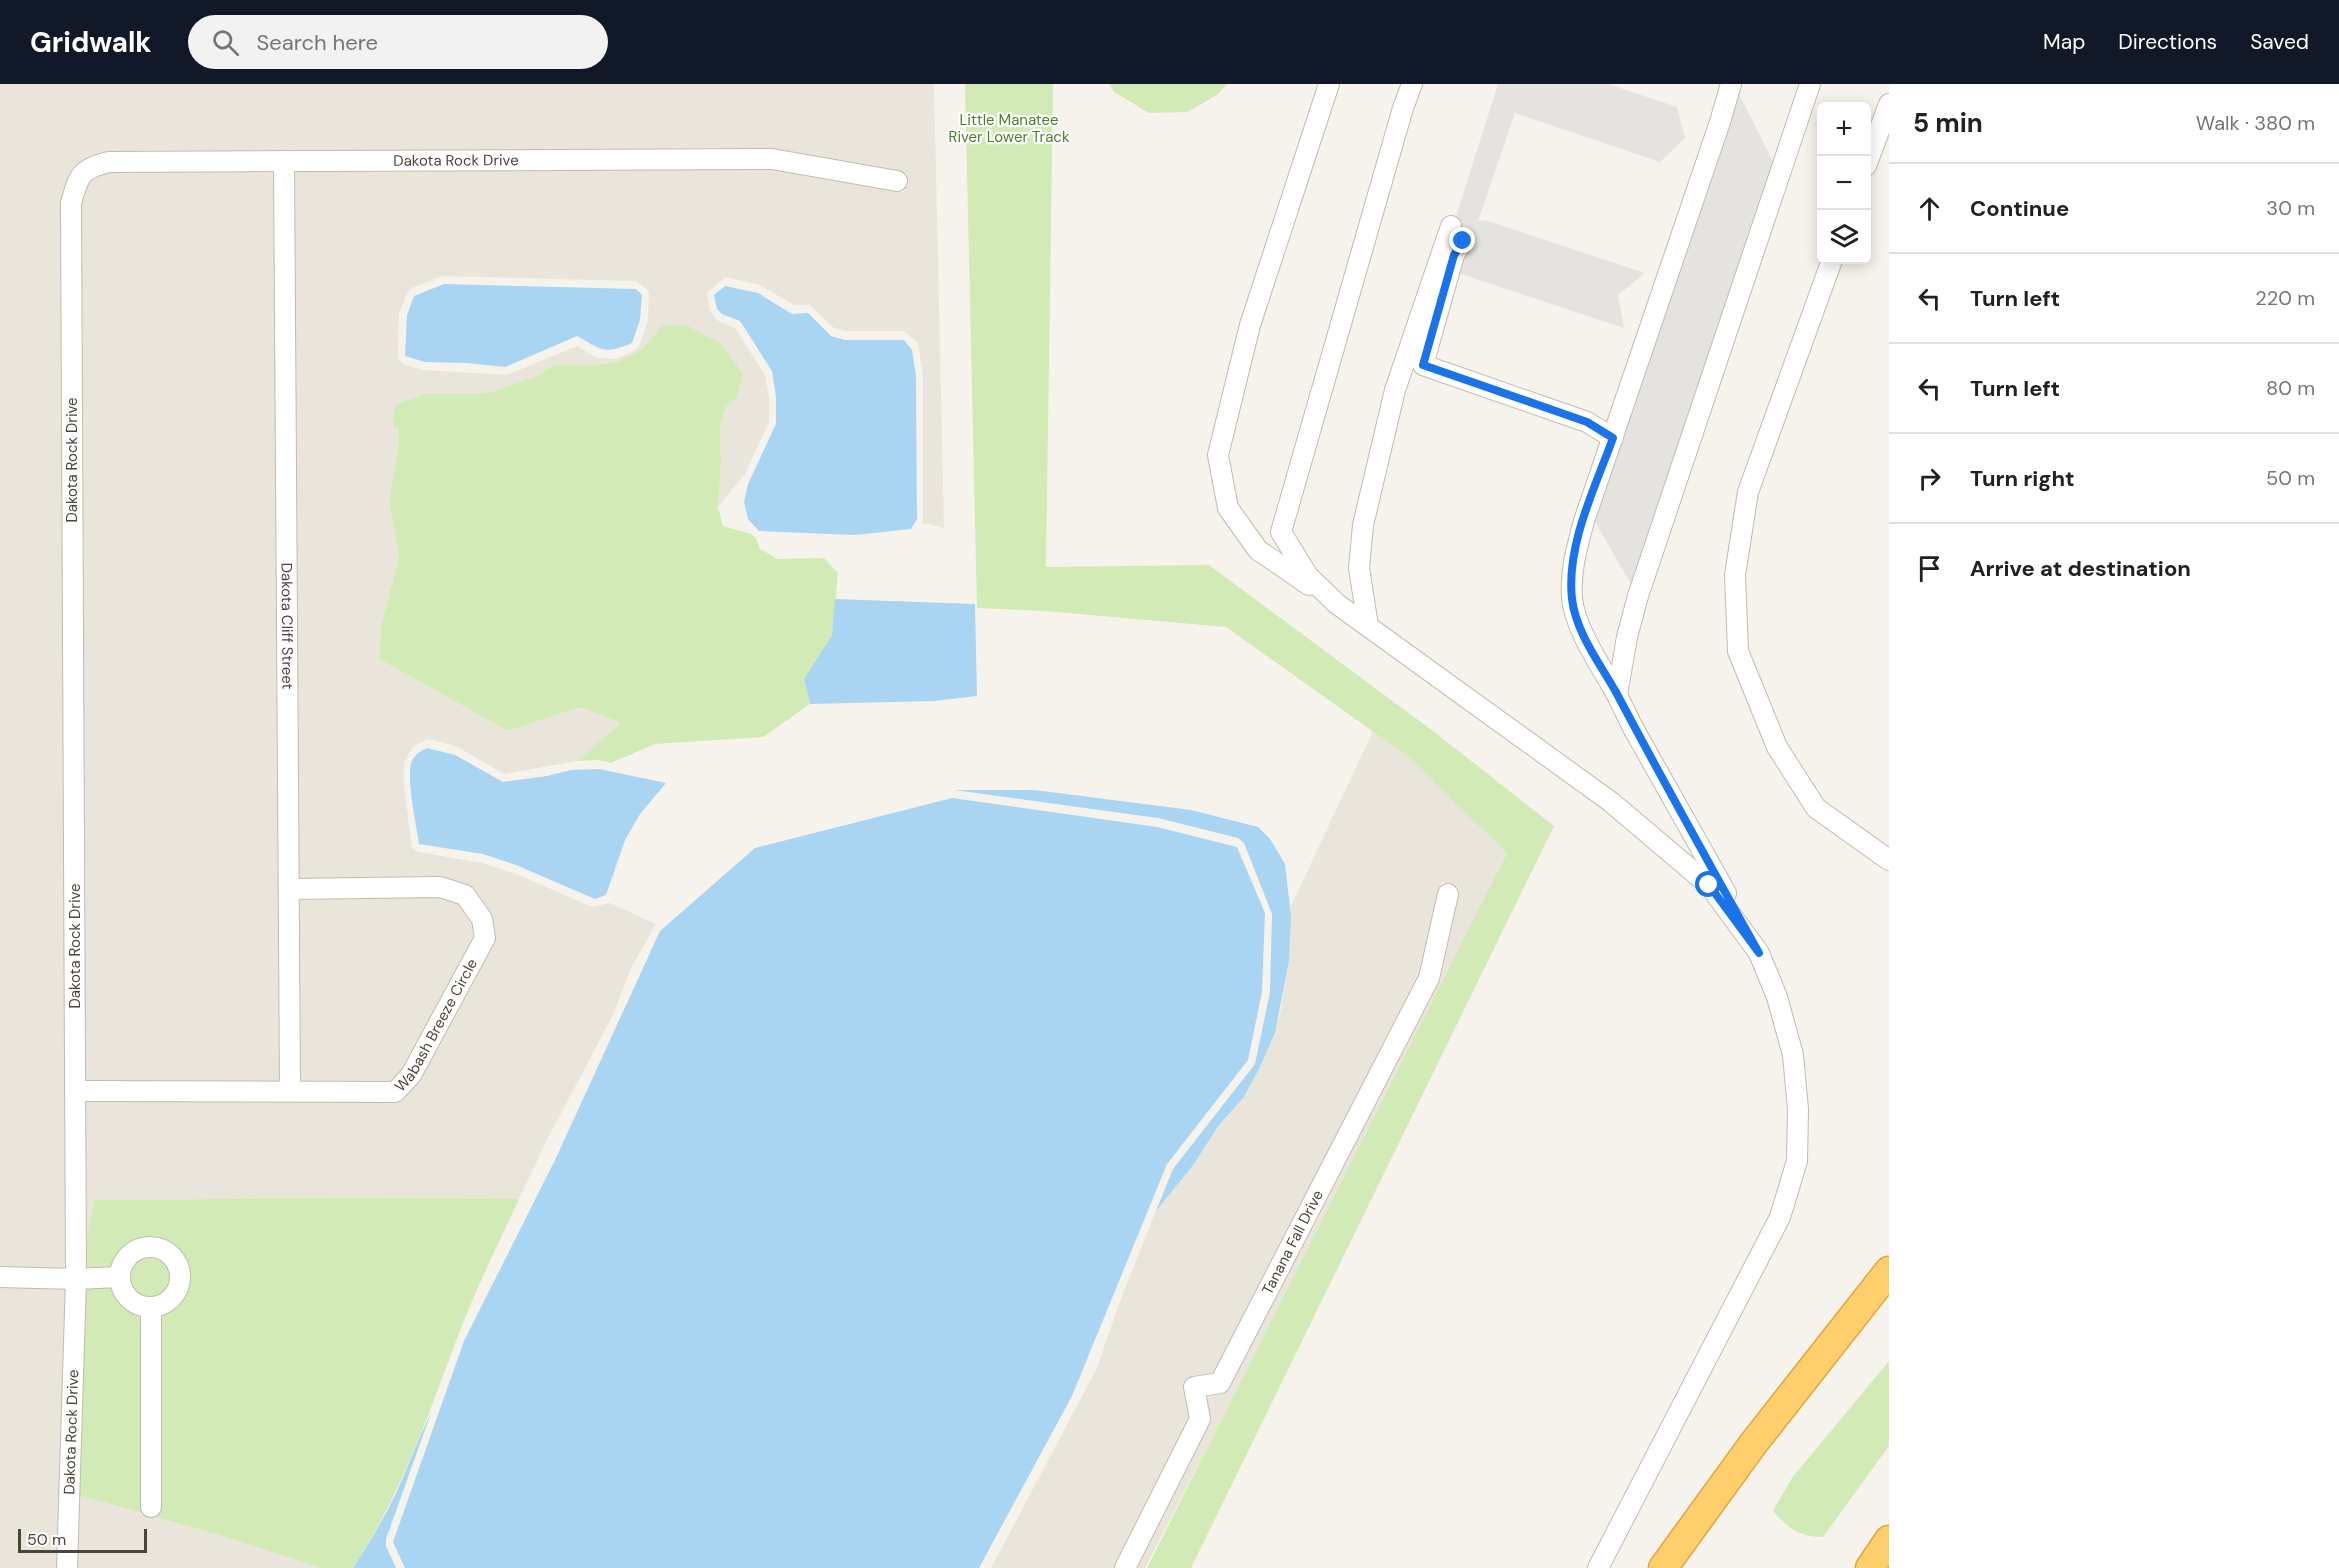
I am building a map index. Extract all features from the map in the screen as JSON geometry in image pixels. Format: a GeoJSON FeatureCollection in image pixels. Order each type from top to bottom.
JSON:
{"type":"FeatureCollection","features":[{"type":"Feature","properties":{"kind":"highway"},"geometry":{"type":"LineString","coordinates":[[1663,1568],[1753,1444],[1889,1271]]}},
{"type":"Feature","properties":{"kind":"highway"},"geometry":{"type":"LineString","coordinates":[[1869,1568],[1889,1540]]}},
{"type":"Feature","properties":{"kind":"street"},"geometry":{"type":"LineString","coordinates":[[1329,84],[1250,326],[1218,455],[1228,508],[1258,550],[1368,626],[1611,802],[1709,885],[1759,953]]}},
{"type":"Feature","properties":{"kind":"street"},"geometry":{"type":"LineString","coordinates":[[1337,604],[1308,576],[1281,532],[1403,108],[1412,84]]}},
{"type":"Feature","properties":{"kind":"street"},"geometry":{"type":"LineString","coordinates":[[1598,1568],[1780,1217],[1797,1161],[1798,1109],[1792,1055],[1777,997],[1759,953],[1632,726],[1579,623],[1572,600],[1572,574],[1584,521],[1731,84]]}},
{"type":"Feature","properties":{"kind":"street"},"geometry":{"type":"LineString","coordinates":[[1617,695],[1627,637],[1638,596],[1810,84]]}},
{"type":"Feature","properties":{"kind":"street"},"geometry":{"type":"LineString","coordinates":[[1870,156],[1889,104]]}},
{"type":"Feature","properties":{"kind":"street","name":"Dakota Rock Drive"},"geometry":{"type":"LineString","coordinates":[[67,1568],[76,1280],[71,203],[78,180],[90,167],[109,162],[772,159],[897,181]]}},
{"type":"Feature","properties":{"kind":"street","name":"Dakota Cliff Street"},"geometry":{"type":"LineString","coordinates":[[284,161],[290,1091]]}},
{"type":"Feature","properties":{"kind":"street"},"geometry":{"type":"LineString","coordinates":[[1368,626],[1359,568],[1363,525],[1395,390],[1451,226]]}},
{"type":"Feature","properties":{"kind":"street"},"geometry":{"type":"LineString","coordinates":[[1463,241],[1454,255],[1423,365],[1587,422],[1613,438]]}},
{"type":"Feature","properties":{"kind":"street"},"geometry":{"type":"LineString","coordinates":[[1831,264],[1748,492],[1736,575],[1738,651],[1777,747],[1816,808],[1889,860]]}},
{"type":"Feature","properties":{"kind":"street","name":"Wabash Breeze Circle"},"geometry":{"type":"LineString","coordinates":[[75,1091],[290,1091],[368,1094],[395,1092],[411,1076],[484,938],[482,919],[465,895],[441,887],[289,889]]}},
{"type":"Feature","properties":{"kind":"street","name":"Tanana Fall Drive"},"geometry":{"type":"LineString","coordinates":[[1125,1568],[1200,1419],[1194,1386],[1220,1383],[1429,978],[1448,894]]}},
{"type":"Feature","properties":{"kind":"street"},"geometry":{"type":"LineString","coordinates":[[155,1247],[173,1257],[178,1266],[179,1286],[174,1296],[166,1302],[151,1307],[137,1305],[123,1292],[119,1277],[122,1263],[128,1255],[136,1250],[155,1247]]}},
{"type":"Feature","properties":{"kind":"street"},"geometry":{"type":"LineString","coordinates":[[0,1277],[76,1280],[119,1277]]}},
{"type":"Feature","properties":{"kind":"street"},"geometry":{"type":"LineString","coordinates":[[151,1307],[151,1507]]}},
{"type":"Feature","properties":{"kind":"shaded area"},"geometry":{"type":"Polygon","coordinates":[[[0,84],[934,84],[944,528],[923,523],[923,376],[918,343],[904,331],[847,331],[834,328],[810,305],[794,305],[760,285],[725,277],[707,293],[710,311],[718,321],[735,328],[765,375],[769,398],[769,422],[745,474],[718,507],[721,463],[720,426],[726,407],[736,398],[662,326],[641,350],[619,361],[595,365],[554,365],[539,375],[495,391],[474,394],[425,394],[393,427],[398,427],[399,443],[389,501],[399,557],[381,627],[379,659],[508,731],[580,707],[622,723],[577,761],[504,774],[456,746],[428,739],[413,746],[404,763],[404,786],[412,848],[418,852],[482,863],[514,873],[592,907],[610,903],[656,924],[631,968],[613,1015],[548,1138],[519,1199],[94,1200],[85,1247],[84,1101],[395,1102],[401,1100],[419,1081],[492,944],[440,877],[298,879],[293,171],[771,169],[904,192],[907,173],[772,149],[109,151],[87,157],[71,173],[62,203],[67,1269],[0,1267],[0,84]],[[442,276],[412,288],[407,293],[399,314],[398,358],[403,364],[423,370],[507,375],[577,346],[597,358],[617,359],[639,346],[648,321],[649,291],[636,281],[442,276]]]}},
{"type":"Feature","properties":{"kind":"shaded area"},"geometry":{"type":"Polygon","coordinates":[[[1498,84],[1608,84],[1677,107],[1685,138],[1660,162],[1515,113],[1478,221],[1485,220],[1645,273],[1618,295],[1624,328],[1440,267],[1498,84]]]}},
{"type":"Feature","properties":{"kind":"shaded area"},"geometry":{"type":"Polygon","coordinates":[[[1734,84],[1779,173],[1638,596],[1588,510],[1734,84]]]}},
{"type":"Feature","properties":{"kind":"shaded area"},"geometry":{"type":"Polygon","coordinates":[[[275,171],[282,1081],[84,1081],[80,205],[86,185],[94,176],[110,172],[275,171]]]}},
{"type":"Feature","properties":{"kind":"shaded area"},"geometry":{"type":"Polygon","coordinates":[[[1381,714],[1513,841],[1497,872],[1493,896],[1145,1568],[1135,1568],[1205,1395],[1221,1393],[1228,1388],[1437,982],[1459,886],[1441,882],[1421,974],[1215,1374],[1193,1377],[1185,1388],[1191,1417],[1114,1568],[991,1568],[1096,1370],[1122,1296],[1156,1211],[1194,1164],[1219,1125],[1244,1097],[1259,1069],[1280,1014],[1289,961],[1290,908],[1381,714]]]}},
{"type":"Feature","properties":{"kind":"shaded area"},"geometry":{"type":"Polygon","coordinates":[[[439,897],[460,904],[474,923],[475,936],[404,1069],[391,1083],[299,1081],[298,899],[439,897]]]}},
{"type":"Feature","properties":{"kind":"shaded area"},"geometry":{"type":"Polygon","coordinates":[[[0,1287],[67,1289],[58,1568],[0,1568],[0,1287]]]}},
{"type":"Feature","properties":{"kind":"shaded area"},"geometry":{"type":"Polygon","coordinates":[[[78,1495],[219,1535],[321,1568],[76,1568],[78,1495]]]}},
{"type":"Feature","properties":{"kind":"green space","name":"Little Manatee River Lower Track"},"geometry":{"type":"Polygon","coordinates":[[[965,84],[1053,84],[1046,567],[1209,565],[1433,731],[1554,826],[1191,1568],[1147,1568],[1507,853],[1406,755],[1226,627],[1045,611],[977,608],[965,84]]]}},
{"type":"Feature","properties":{"kind":"green space"},"geometry":{"type":"Polygon","coordinates":[[[1109,84],[1227,84],[1217,95],[1187,112],[1149,113],[1114,92],[1109,84]]]}},
{"type":"Feature","properties":{"kind":"green space"},"geometry":{"type":"Polygon","coordinates":[[[686,325],[720,343],[743,374],[736,398],[726,407],[720,426],[721,463],[718,507],[723,526],[751,534],[756,538],[760,549],[778,559],[824,558],[838,573],[832,635],[804,679],[810,704],[763,737],[655,744],[611,763],[599,760],[577,761],[621,723],[580,707],[508,731],[379,659],[381,627],[399,557],[389,501],[399,443],[398,427],[393,427],[395,405],[425,394],[474,394],[495,391],[539,375],[554,365],[595,365],[619,361],[641,350],[662,326],[686,325]]]}},
{"type":"Feature","properties":{"kind":"green space"},"geometry":{"type":"Polygon","coordinates":[[[519,1199],[470,1305],[423,1429],[398,1486],[353,1568],[321,1568],[219,1535],[78,1495],[85,1247],[94,1200],[519,1199]]]}},
{"type":"Feature","properties":{"kind":"green space"},"geometry":{"type":"Polygon","coordinates":[[[1889,1361],[1889,1446],[1823,1537],[1807,1535],[1795,1530],[1773,1511],[1792,1478],[1889,1361]]]}},
{"type":"Feature","properties":{"kind":"water"},"geometry":{"type":"Polygon","coordinates":[[[444,284],[636,289],[642,295],[640,320],[632,343],[623,347],[603,349],[577,336],[505,367],[425,362],[405,356],[407,315],[414,296],[444,284]]]}},
{"type":"Feature","properties":{"kind":"water"},"geometry":{"type":"Polygon","coordinates":[[[725,286],[758,293],[792,314],[808,313],[831,336],[845,340],[904,340],[912,350],[916,376],[917,519],[911,529],[855,535],[759,531],[748,519],[744,502],[748,484],[776,424],[776,397],[772,371],[740,321],[722,314],[717,309],[714,295],[725,286]]]}},
{"type":"Feature","properties":{"kind":"water"},"geometry":{"type":"Polygon","coordinates":[[[835,599],[975,604],[977,696],[934,701],[810,704],[804,679],[832,635],[835,599]]]}},
{"type":"Feature","properties":{"kind":"water"},"geometry":{"type":"Polygon","coordinates":[[[427,748],[455,755],[503,782],[571,770],[599,769],[666,783],[640,814],[625,840],[606,895],[595,899],[516,865],[483,854],[419,844],[410,773],[413,759],[427,748]]]}},
{"type":"Feature","properties":{"kind":"water"},"geometry":{"type":"Polygon","coordinates":[[[954,790],[1034,790],[1191,810],[1258,827],[1270,839],[1285,864],[1291,916],[1289,961],[1275,1033],[1244,1097],[1219,1125],[1194,1164],[1156,1211],[1173,1169],[1255,1064],[1270,992],[1272,914],[1244,843],[1238,838],[1158,818],[954,790]]]}},
{"type":"Feature","properties":{"kind":"water"},"geometry":{"type":"Polygon","coordinates":[[[952,798],[1157,827],[1237,847],[1265,913],[1262,992],[1248,1060],[1167,1164],[1072,1396],[979,1568],[405,1568],[393,1542],[464,1341],[556,1158],[660,931],[755,848],[952,798]]]}},
{"type":"Feature","properties":{"kind":"water"},"geometry":{"type":"Polygon","coordinates":[[[431,1413],[386,1539],[386,1546],[396,1568],[353,1568],[392,1501],[431,1413]]]}},
{"type":"Feature","properties":{"kind":"route"},"geometry":{"type":"LineString","coordinates":[[1463,241],[1454,255],[1423,365],[1587,422],[1613,438],[1574,556],[1572,600],[1579,623],[1632,726],[1759,953],[1709,885]]}}]}
